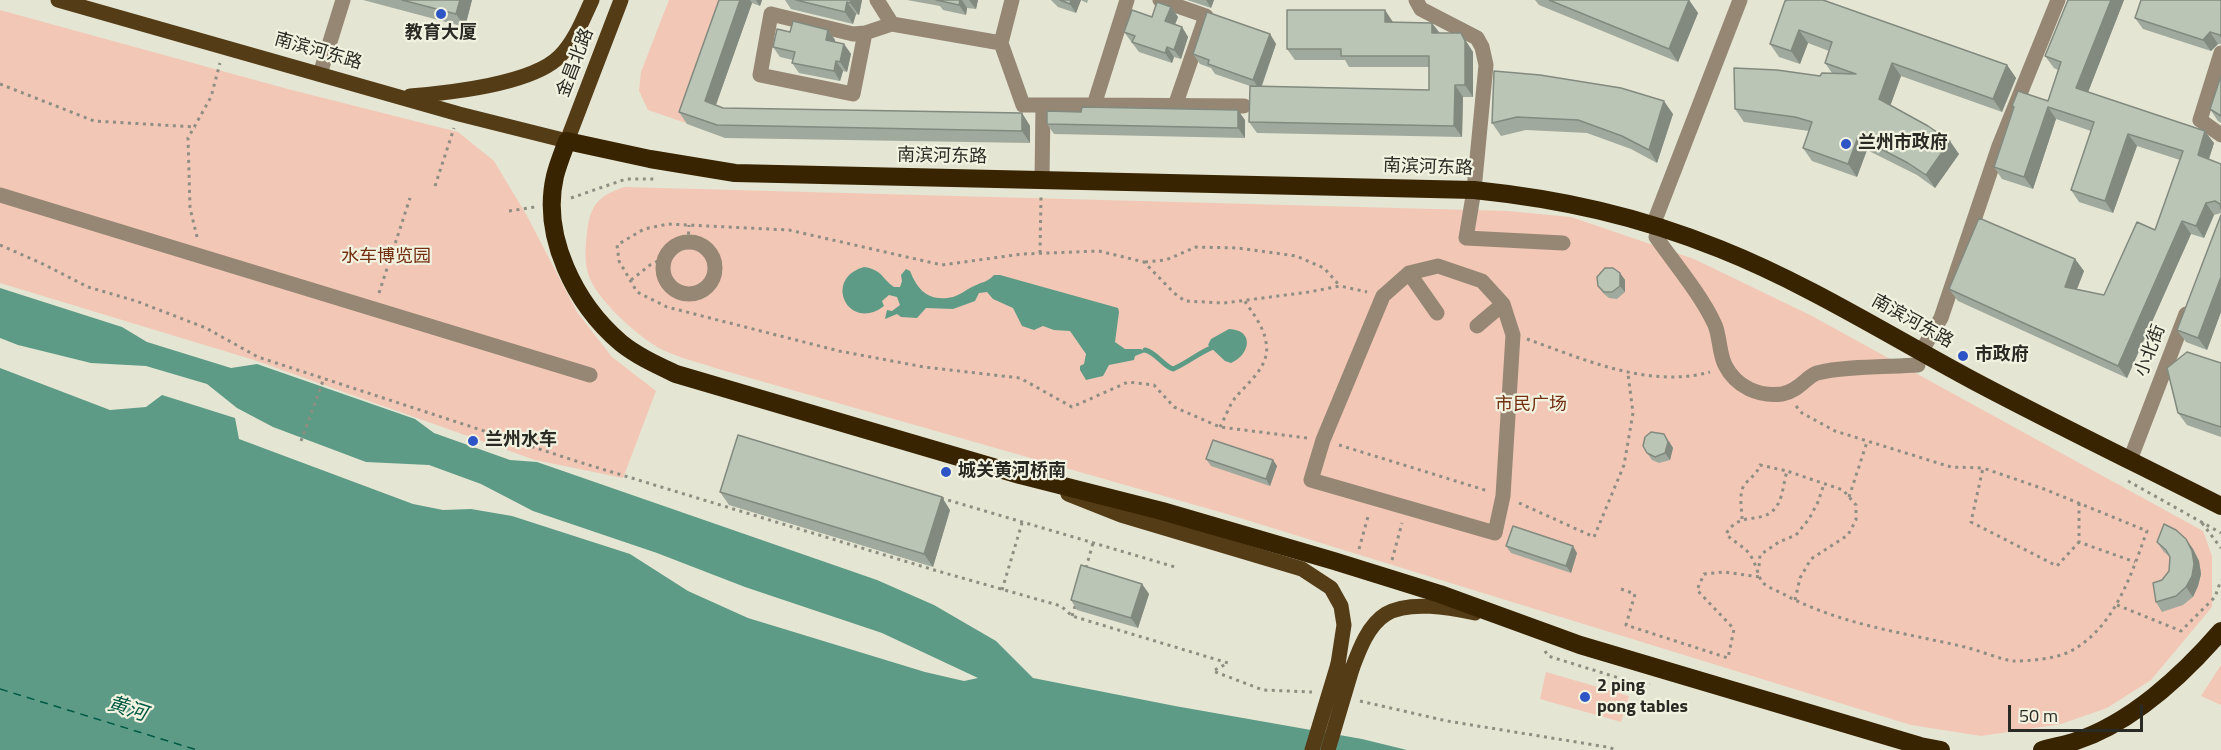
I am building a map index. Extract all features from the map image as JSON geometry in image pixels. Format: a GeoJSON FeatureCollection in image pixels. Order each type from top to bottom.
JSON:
{"type":"FeatureCollection","features":[{"type":"Feature","properties":{"kind":"highway","name":"南滨河东路"},"geometry":{"type":"LineString","coordinates":[[567,141],[650,159],[735,173],[1474,190],[1580,205],[1655,231],[1722,249],[1803,287],[1919,358],[2221,506]]}},
{"type":"Feature","properties":{"kind":"highway"},"geometry":{"type":"LineString","coordinates":[[567,141],[555,176],[552,204],[554,228],[560,251],[574,285],[586,305],[610,333],[648,361],[676,374],[1020,475],[1240,534],[1440,594],[1580,645],[1920,746],[1941,750]]}},
{"type":"Feature","properties":{"kind":"highway"},"geometry":{"type":"LineString","coordinates":[[2042,750],[2075,742],[2109,726],[2153,698],[2221,632]]}},
{"type":"Feature","properties":{"kind":"main road","name":"南滨河东路"},"geometry":{"type":"LineString","coordinates":[[58,0],[459,114],[567,141]]}},
{"type":"Feature","properties":{"kind":"main road"},"geometry":{"type":"LineString","coordinates":[[398,96],[450,93],[535,72],[559,57],[577,32],[592,0]]}},
{"type":"Feature","properties":{"kind":"main road","name":"金昌北路"},"geometry":{"type":"LineString","coordinates":[[567,141],[621,0]]}},
{"type":"Feature","properties":{"kind":"main road"},"geometry":{"type":"LineString","coordinates":[[1020,475],[1121,515],[1302,569],[1331,588],[1341,606],[1344,626],[1338,664],[1312,750]]}},
{"type":"Feature","properties":{"kind":"main road"},"geometry":{"type":"LineString","coordinates":[[1328,750],[1352,669],[1371,629],[1386,614],[1403,608],[1422,606],[1458,609],[1530,626]]}},
{"type":"Feature","properties":{"kind":"street"},"geometry":{"type":"LineString","coordinates":[[320,74],[343,0]]}},
{"type":"Feature","properties":{"kind":"street"},"geometry":{"type":"LineString","coordinates":[[877,0],[892,24]]}},
{"type":"Feature","properties":{"kind":"street"},"geometry":{"type":"LineString","coordinates":[[1012,0],[1001,43],[1023,105],[1244,106]]}},
{"type":"Feature","properties":{"kind":"street"},"geometry":{"type":"LineString","coordinates":[[1094,105],[1127,0]]}},
{"type":"Feature","properties":{"kind":"street"},"geometry":{"type":"LineString","coordinates":[[1160,0],[1206,16],[1175,106]]}},
{"type":"Feature","properties":{"kind":"street"},"geometry":{"type":"LineString","coordinates":[[1416,0],[1422,9],[1477,38],[1482,47],[1486,65],[1474,190],[1466,238],[1563,243]]}},
{"type":"Feature","properties":{"kind":"street"},"geometry":{"type":"LineString","coordinates":[[1740,0],[1655,231],[1716,326],[1725,364],[1735,380],[1750,390],[1767,395],[1785,393],[1802,386],[1815,373],[1919,358],[1941,318],[1995,157],[2058,0]]}},
{"type":"Feature","properties":{"kind":"street"},"geometry":{"type":"LineString","coordinates":[[864,33],[853,94],[760,75],[771,14],[852,34],[864,33],[892,24],[1001,43]]}},
{"type":"Feature","properties":{"kind":"street"},"geometry":{"type":"LineString","coordinates":[[2221,53],[2200,120],[2221,135]]}},
{"type":"Feature","properties":{"kind":"street"},"geometry":{"type":"LineString","coordinates":[[1042,180],[1043,105]]}},
{"type":"Feature","properties":{"kind":"street"},"geometry":{"type":"LineString","coordinates":[[0,195],[590,375]]}},
{"type":"Feature","properties":{"kind":"street"},"geometry":{"type":"LineString","coordinates":[[688,242],[698,244],[707,249],[713,258],[715,268],[713,278],[699,292],[689,294],[679,292],[665,278],[664,258],[679,244],[688,242]]}},
{"type":"Feature","properties":{"kind":"street"},"geometry":{"type":"LineString","coordinates":[[1438,266],[1482,280],[1503,304],[1513,334],[1503,496],[1495,533],[1374,496],[1311,480],[1323,440],[1383,296],[1409,273],[1438,266]]}},
{"type":"Feature","properties":{"kind":"street"},"geometry":{"type":"LineString","coordinates":[[1409,273],[1437,312]]}},
{"type":"Feature","properties":{"kind":"street","name":"小北街"},"geometry":{"type":"LineString","coordinates":[[2130,460],[2192,298]]}},
{"type":"Feature","properties":{"kind":"street"},"geometry":{"type":"LineString","coordinates":[[1477,326],[1503,304]]}},
{"type":"Feature","properties":{"kind":"path"},"geometry":{"type":"LineString","coordinates":[[202,256],[190,208],[188,138],[212,97],[223,47]]}},
{"type":"Feature","properties":{"kind":"path"},"geometry":{"type":"LineString","coordinates":[[0,84],[94,121],[196,127]]}},
{"type":"Feature","properties":{"kind":"path"},"geometry":{"type":"LineString","coordinates":[[435,186],[459,114]]}},
{"type":"Feature","properties":{"kind":"path"},"geometry":{"type":"LineString","coordinates":[[508,211],[552,204],[626,179],[658,179]]}},
{"type":"Feature","properties":{"kind":"path"},"geometry":{"type":"LineString","coordinates":[[1040,253],[1042,180]]}},
{"type":"Feature","properties":{"kind":"path"},"geometry":{"type":"LineString","coordinates":[[374,309],[410,198]]}},
{"type":"Feature","properties":{"kind":"path"},"geometry":{"type":"LineString","coordinates":[[1323,440],[1220,428],[1174,407],[1154,385],[1128,382],[1072,407],[1020,378],[924,367],[840,351],[667,307],[637,292],[619,261],[617,245],[644,229],[668,224],[789,231],[942,265],[1040,253],[1099,251],[1144,262],[1166,260],[1196,247],[1238,248],[1296,256],[1324,268],[1340,286]]}},
{"type":"Feature","properties":{"kind":"path"},"geometry":{"type":"LineString","coordinates":[[688,242],[689,225]]}},
{"type":"Feature","properties":{"kind":"path"},"geometry":{"type":"LineString","coordinates":[[0,245],[88,287],[136,301],[206,328],[258,357],[579,462],[1061,606],[1072,616],[1228,663],[1213,671],[1263,690],[1318,693]]}},
{"type":"Feature","properties":{"kind":"path"},"geometry":{"type":"LineString","coordinates":[[631,281],[650,265],[664,258]]}},
{"type":"Feature","properties":{"kind":"path"},"geometry":{"type":"LineString","coordinates":[[1144,262],[1185,301],[1224,303],[1340,286],[1383,296]]}},
{"type":"Feature","properties":{"kind":"path"},"geometry":{"type":"LineString","coordinates":[[1220,428],[1234,400],[1258,373],[1267,354],[1266,341],[1257,319],[1244,300]]}},
{"type":"Feature","properties":{"kind":"path"},"geometry":{"type":"LineString","coordinates":[[1513,334],[1628,374],[1672,376],[1708,373],[1725,364]]}},
{"type":"Feature","properties":{"kind":"path"},"geometry":{"type":"LineString","coordinates":[[301,441],[324,378]]}},
{"type":"Feature","properties":{"kind":"path"},"geometry":{"type":"LineString","coordinates":[[1785,393],[1802,413],[1835,431],[1951,467],[1983,468],[2147,531],[2136,562],[2105,623],[2071,651],[2046,658],[2012,661],[1987,652],[1850,621],[1812,608],[1764,583],[1760,577],[1760,555],[1779,542],[1796,536],[1809,519],[1824,484]]}},
{"type":"Feature","properties":{"kind":"path"},"geometry":{"type":"LineString","coordinates":[[1849,497],[1867,441]]}},
{"type":"Feature","properties":{"kind":"path"},"geometry":{"type":"LineString","coordinates":[[1742,519],[1741,496],[1744,486],[1757,474],[1761,465],[1787,471],[1843,490],[1856,505],[1856,520],[1848,535],[1811,559],[1800,578],[1795,600]]}},
{"type":"Feature","properties":{"kind":"path"},"geometry":{"type":"LineString","coordinates":[[1983,468],[1971,522],[2057,566],[2079,542],[2079,503]]}},
{"type":"Feature","properties":{"kind":"path"},"geometry":{"type":"LineString","coordinates":[[1759,568],[1747,551],[1734,543],[1726,534],[1732,524],[1742,519],[1762,518],[1778,505],[1787,471]]}},
{"type":"Feature","properties":{"kind":"path"},"geometry":{"type":"LineString","coordinates":[[2121,477],[2221,533]]}},
{"type":"Feature","properties":{"kind":"path"},"geometry":{"type":"LineString","coordinates":[[935,496],[1175,567]]}},
{"type":"Feature","properties":{"kind":"path"},"geometry":{"type":"LineString","coordinates":[[1357,554],[1374,496]]}},
{"type":"Feature","properties":{"kind":"path"},"geometry":{"type":"LineString","coordinates":[[1391,564],[1407,506]]}},
{"type":"Feature","properties":{"kind":"path"},"geometry":{"type":"LineString","coordinates":[[1002,590],[1023,522]]}},
{"type":"Feature","properties":{"kind":"path"},"geometry":{"type":"LineString","coordinates":[[2202,522],[2221,548]]}},
{"type":"Feature","properties":{"kind":"path"},"geometry":{"type":"LineString","coordinates":[[2079,542],[2136,562]]}},
{"type":"Feature","properties":{"kind":"path"},"geometry":{"type":"LineString","coordinates":[[1084,574],[1093,543]]}},
{"type":"Feature","properties":{"kind":"path"},"geometry":{"type":"LineString","coordinates":[[1621,590],[1635,594],[1626,625],[1728,658],[1734,628],[1697,590],[1704,574],[1724,572],[1760,577]]}},
{"type":"Feature","properties":{"kind":"path"},"geometry":{"type":"LineString","coordinates":[[2116,605],[2181,631],[2215,597],[2221,580]]}},
{"type":"Feature","properties":{"kind":"path"},"geometry":{"type":"LineString","coordinates":[[1072,616],[1078,595]]}},
{"type":"Feature","properties":{"kind":"path"},"geometry":{"type":"LineString","coordinates":[[1548,656],[1645,686]]}},
{"type":"Feature","properties":{"kind":"path"},"geometry":{"type":"LineString","coordinates":[[1350,699],[1447,721],[1617,750]]}},
{"type":"Feature","properties":{"kind":"green space"},"geometry":{"type":"Polygon","coordinates":[[[669,0],[729,0],[686,123],[648,110],[639,91],[641,72],[669,0]]]}},
{"type":"Feature","properties":{"kind":"green space","name":"水车博览园"},"geometry":{"type":"Polygon","coordinates":[[[0,10],[284,88],[458,132],[494,161],[527,216],[577,312],[612,357],[656,391],[623,478],[535,460],[254,360],[0,283],[0,10]]]}},
{"type":"Feature","properties":{"kind":"green space","name":"市民广场"},"geometry":{"type":"Polygon","coordinates":[[[624,187],[1508,211],[1571,217],[1694,259],[1810,315],[2203,531],[2212,556],[2212,607],[2151,680],[2107,708],[2061,724],[1981,736],[1911,725],[1227,514],[669,353],[643,338],[611,309],[595,288],[588,274],[586,245],[590,215],[602,198],[624,187]]]}},
{"type":"Feature","properties":{"kind":"green space"},"geometry":{"type":"Polygon","coordinates":[[[2221,665],[2221,705],[2201,696],[2221,665]]]}},
{"type":"Feature","properties":{"kind":"green space","name":"2 ping pong tables"},"geometry":{"type":"Polygon","coordinates":[[[1546,672],[1629,696],[1621,722],[1540,699],[1546,672]]]}},
{"type":"Feature","properties":{"kind":"water"},"geometry":{"type":"Polygon","coordinates":[[[864,267],[878,272],[894,287],[900,287],[901,275],[906,269],[910,271],[925,293],[937,298],[956,296],[987,281],[994,275],[1000,275],[1118,308],[1115,342],[1125,349],[1141,349],[1145,352],[1135,356],[1134,360],[1109,365],[1103,376],[1086,380],[1080,366],[1084,364],[1086,354],[1070,331],[1054,330],[1043,326],[1034,330],[1022,326],[1013,308],[993,299],[987,292],[979,293],[975,301],[953,309],[926,308],[917,318],[901,317],[897,314],[885,319],[887,310],[892,311],[900,305],[897,297],[889,295],[882,301],[884,306],[871,313],[860,313],[851,309],[845,301],[843,292],[844,282],[851,273],[864,267]]]}},
{"type":"Feature","properties":{"kind":"water","name":"黄河"},"geometry":{"type":"Polygon","coordinates":[[[0,288],[122,327],[147,342],[231,368],[257,364],[415,419],[434,433],[510,460],[537,462],[877,580],[934,605],[996,641],[1033,678],[1362,739],[1407,750],[0,750],[0,368],[110,410],[146,407],[162,395],[235,418],[239,439],[413,504],[443,510],[471,509],[512,516],[630,554],[688,591],[748,618],[925,672],[964,681],[978,678],[882,633],[533,511],[481,484],[429,465],[366,462],[273,427],[237,408],[207,384],[146,366],[91,363],[18,345],[0,338],[0,288]]]}},
{"type":"Feature","properties":{"kind":"water"},"geometry":{"type":"Polygon","coordinates":[[[1229,329],[1243,334],[1247,343],[1242,354],[1231,363],[1225,361],[1208,345],[1211,339],[1229,329]]]}},
{"type":"Feature","properties":{"kind":"building"},"geometry":{"type":"Polygon","coordinates":[[[402,0],[460,0],[456,14],[402,0]]]}},
{"type":"Feature","properties":{"kind":"building"},"geometry":{"type":"Polygon","coordinates":[[[719,0],[740,0],[705,101],[723,108],[1022,113],[1022,131],[717,125],[679,112],[719,0]]]}},
{"type":"Feature","properties":{"kind":"building"},"geometry":{"type":"Polygon","coordinates":[[[796,0],[851,0],[850,3],[847,2],[845,12],[796,0]]]}},
{"type":"Feature","properties":{"kind":"building"},"geometry":{"type":"Polygon","coordinates":[[[936,0],[960,0],[959,5],[936,0]]]}},
{"type":"Feature","properties":{"kind":"building"},"geometry":{"type":"Polygon","coordinates":[[[1549,0],[1689,0],[1669,49],[1549,0]]]}},
{"type":"Feature","properties":{"kind":"building"},"geometry":{"type":"Polygon","coordinates":[[[1787,0],[1823,0],[2007,65],[1993,99],[1892,63],[1879,99],[1950,141],[1926,175],[1858,137],[1848,164],[1803,148],[1812,122],[1795,117],[1735,109],[1734,68],[1777,70],[1820,76],[1822,73],[1856,74],[1825,63],[1832,42],[1799,30],[1791,51],[1770,44],[1787,0]]]}},
{"type":"Feature","properties":{"kind":"building"},"geometry":{"type":"Polygon","coordinates":[[[2068,0],[2111,0],[2076,88],[2205,131],[2198,155],[2221,164],[2221,209],[2220,204],[2215,201],[2206,203],[2196,226],[2182,221],[2118,366],[1949,289],[1979,218],[2075,259],[2065,287],[2104,295],[2137,222],[2155,230],[2183,151],[2128,134],[2105,201],[2071,190],[2094,122],[2048,107],[2024,177],[1994,167],[2018,91],[2048,101],[2061,62],[2045,56],[2068,0]]]}},
{"type":"Feature","properties":{"kind":"building"},"geometry":{"type":"Polygon","coordinates":[[[2141,0],[2221,0],[2221,37],[2210,32],[2203,40],[2135,18],[2141,0]]]}},
{"type":"Feature","properties":{"kind":"building"},"geometry":{"type":"Polygon","coordinates":[[[1157,2],[1171,7],[1165,21],[1182,27],[1174,50],[1167,47],[1165,53],[1132,42],[1135,36],[1124,32],[1132,10],[1152,17],[1157,2]]]}},
{"type":"Feature","properties":{"kind":"building"},"geometry":{"type":"Polygon","coordinates":[[[1287,10],[1385,10],[1385,22],[1432,23],[1432,33],[1461,33],[1465,41],[1465,85],[1455,85],[1454,126],[1249,122],[1250,86],[1429,90],[1429,56],[1341,56],[1341,49],[1287,49],[1287,10]]]}},
{"type":"Feature","properties":{"kind":"building"},"geometry":{"type":"Polygon","coordinates":[[[1207,12],[1270,34],[1253,80],[1208,64],[1209,60],[1193,54],[1207,12]]]}},
{"type":"Feature","properties":{"kind":"building"},"geometry":{"type":"Polygon","coordinates":[[[793,21],[828,30],[826,40],[844,44],[840,62],[836,61],[834,71],[792,63],[795,52],[773,47],[777,29],[790,32],[793,21]]]}},
{"type":"Feature","properties":{"kind":"building"},"geometry":{"type":"Polygon","coordinates":[[[1494,71],[1540,75],[1621,88],[1664,101],[1649,150],[1622,136],[1578,120],[1517,117],[1492,123],[1494,71]]]}},
{"type":"Feature","properties":{"kind":"building"},"geometry":{"type":"Polygon","coordinates":[[[2221,76],[2221,116],[2210,109],[2221,76]]]}},
{"type":"Feature","properties":{"kind":"building"},"geometry":{"type":"Polygon","coordinates":[[[1082,107],[1238,110],[1238,128],[1047,124],[1047,111],[1081,112],[1082,107]]]}},
{"type":"Feature","properties":{"kind":"building"},"geometry":{"type":"Polygon","coordinates":[[[2221,215],[2221,277],[2198,338],[2177,330],[2221,215]]]}},
{"type":"Feature","properties":{"kind":"building"},"geometry":{"type":"Polygon","coordinates":[[[1605,268],[1613,268],[1620,273],[1620,286],[1612,292],[1604,292],[1598,286],[1597,277],[1605,268]]]}},
{"type":"Feature","properties":{"kind":"building"},"geometry":{"type":"Polygon","coordinates":[[[2187,352],[2221,363],[2221,427],[2178,413],[2167,368],[2187,352]]]}},
{"type":"Feature","properties":{"kind":"building"},"geometry":{"type":"Polygon","coordinates":[[[1651,432],[1664,434],[1668,442],[1665,453],[1655,457],[1647,453],[1643,446],[1645,437],[1651,432]]]}},
{"type":"Feature","properties":{"kind":"building"},"geometry":{"type":"Polygon","coordinates":[[[738,435],[942,497],[924,554],[720,492],[738,435]]]}},
{"type":"Feature","properties":{"kind":"building"},"geometry":{"type":"Polygon","coordinates":[[[1213,440],[1273,460],[1266,479],[1206,459],[1213,440]]]}},
{"type":"Feature","properties":{"kind":"building"},"geometry":{"type":"Polygon","coordinates":[[[2164,524],[2176,530],[2186,539],[2192,551],[2194,564],[2192,576],[2186,587],[2176,596],[2156,602],[2153,583],[2162,580],[2169,571],[2170,557],[2157,542],[2164,524]]]}},
{"type":"Feature","properties":{"kind":"building"},"geometry":{"type":"Polygon","coordinates":[[[1513,526],[1573,546],[1566,566],[1506,546],[1513,526]]]}},
{"type":"Feature","properties":{"kind":"building"},"geometry":{"type":"Polygon","coordinates":[[[1081,565],[1142,584],[1131,618],[1071,600],[1081,565]]]}},
{"type":"Feature","properties":{"kind":"waterway"},"geometry":{"type":"LineString","coordinates":[[1145,350],[1173,369],[1211,348]]}},
{"type":"Feature","properties":{"kind":"ferry route"},"geometry":{"type":"LineString","coordinates":[[0,689],[197,750]]}},
{"type":"Feature","properties":{"kind":"place","name":"教育大厦"},"geometry":{"type":"Point","coordinates":[441,14]}},
{"type":"Feature","properties":{"kind":"place","name":"兰州市政府"},"geometry":{"type":"Point","coordinates":[1846,144]}},
{"type":"Feature","properties":{"kind":"place","name":"市政府"},"geometry":{"type":"Point","coordinates":[1963,356]}},
{"type":"Feature","properties":{"kind":"place","name":"兰州水车"},"geometry":{"type":"Point","coordinates":[473,441]}},
{"type":"Feature","properties":{"kind":"place","name":"城关黄河桥南"},"geometry":{"type":"Point","coordinates":[946,472]}},
{"type":"Feature","properties":{"kind":"place","name":"2 ping pong tables"},"geometry":{"type":"Point","coordinates":[1585,697]}}]}
